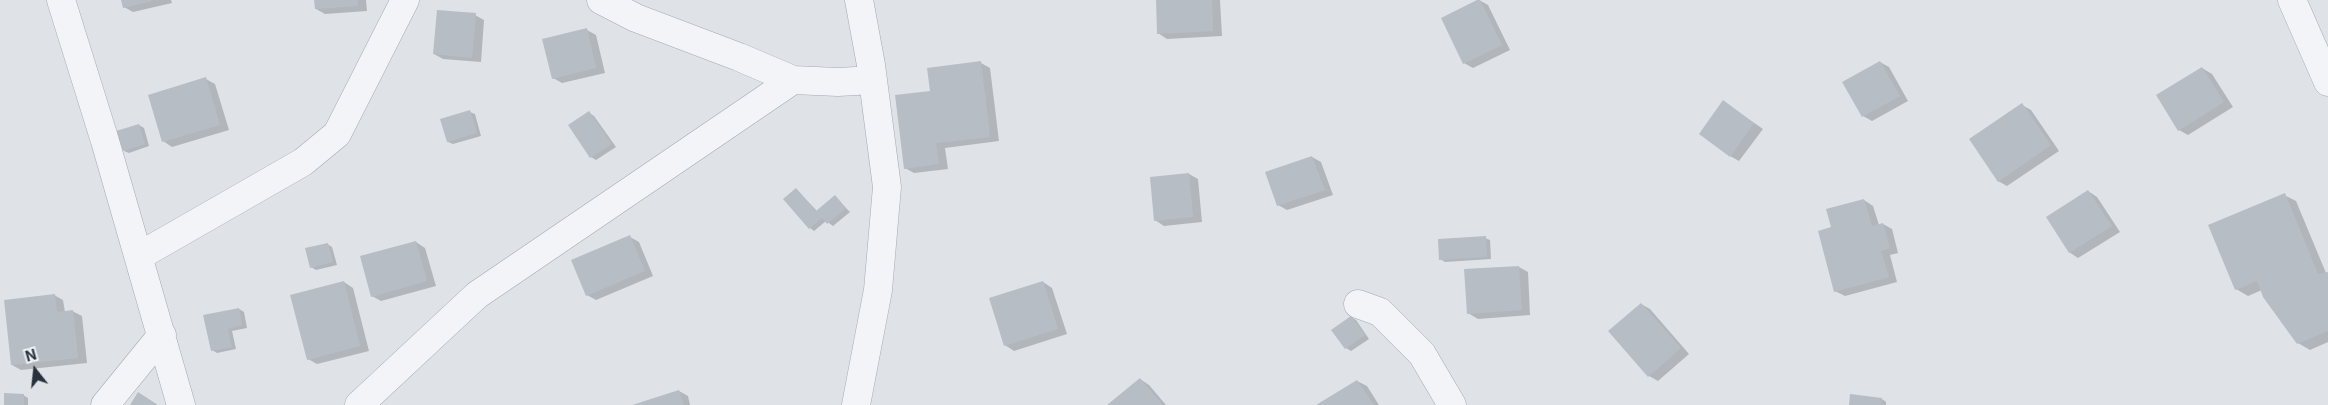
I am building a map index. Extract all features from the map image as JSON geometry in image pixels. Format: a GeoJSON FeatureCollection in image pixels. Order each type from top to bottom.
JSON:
{"type":"FeatureCollection","features":[{"type":"Feature","properties":{"kind":"street"},"geometry":{"type":"LineString","coordinates":[[61,0],[139,256],[181,405]]}},
{"type":"Feature","properties":{"kind":"street"},"geometry":{"type":"LineString","coordinates":[[139,256],[303,162],[337,134],[405,0]]}},
{"type":"Feature","properties":{"kind":"street"},"geometry":{"type":"LineString","coordinates":[[601,0],[636,18],[740,57],[793,80],[838,82],[873,80]]}},
{"type":"Feature","properties":{"kind":"street"},"geometry":{"type":"LineString","coordinates":[[856,405],[878,290],[887,187],[873,80],[859,0]]}},
{"type":"Feature","properties":{"kind":"street"},"geometry":{"type":"LineString","coordinates":[[2292,0],[2328,82]]}},
{"type":"Feature","properties":{"kind":"street"},"geometry":{"type":"LineString","coordinates":[[360,405],[477,295],[731,120],[793,80]]}},
{"type":"Feature","properties":{"kind":"street"},"geometry":{"type":"LineString","coordinates":[[1358,304],[1380,312],[1422,354],[1452,405]]}},
{"type":"Feature","properties":{"kind":"street"},"geometry":{"type":"LineString","coordinates":[[105,405],[162,335]]}},
{"type":"Feature","properties":{"kind":"building"},"geometry":{"type":"Polygon","coordinates":[[[121,0],[151,0],[152,1],[123,8],[121,0]]]}},
{"type":"Feature","properties":{"kind":"building"},"geometry":{"type":"Polygon","coordinates":[[[314,0],[358,0],[358,6],[315,9],[314,0]]]}},
{"type":"Feature","properties":{"kind":"building"},"geometry":{"type":"Polygon","coordinates":[[[1156,0],[1212,0],[1213,31],[1157,34],[1156,0]]]}},
{"type":"Feature","properties":{"kind":"building"},"geometry":{"type":"Polygon","coordinates":[[[1480,0],[1502,45],[1463,64],[1441,18],[1480,0]]]}},
{"type":"Feature","properties":{"kind":"building"},"geometry":{"type":"Polygon","coordinates":[[[437,10],[476,13],[472,58],[433,54],[437,10]]]}},
{"type":"Feature","properties":{"kind":"building"},"geometry":{"type":"Polygon","coordinates":[[[587,28],[596,68],[552,79],[542,39],[587,28]]]}},
{"type":"Feature","properties":{"kind":"building"},"geometry":{"type":"Polygon","coordinates":[[[981,61],[990,137],[936,143],[939,164],[904,169],[895,95],[930,91],[927,68],[981,61]]]}},
{"type":"Feature","properties":{"kind":"building"},"geometry":{"type":"Polygon","coordinates":[[[1880,61],[1900,96],[1862,117],[1842,82],[1880,61]]]}},
{"type":"Feature","properties":{"kind":"building"},"geometry":{"type":"Polygon","coordinates":[[[2202,67],[2224,102],[2178,131],[2156,95],[2202,67]]]}},
{"type":"Feature","properties":{"kind":"building"},"geometry":{"type":"Polygon","coordinates":[[[206,77],[220,125],[162,142],[148,95],[206,77]]]}},
{"type":"Feature","properties":{"kind":"building"},"geometry":{"type":"Polygon","coordinates":[[[1723,100],[1754,123],[1730,157],[1699,134],[1723,100]]]}},
{"type":"Feature","properties":{"kind":"building"},"geometry":{"type":"Polygon","coordinates":[[[2022,103],[2051,145],[1998,182],[1969,139],[2022,103]]]}},
{"type":"Feature","properties":{"kind":"building"},"geometry":{"type":"Polygon","coordinates":[[[470,110],[477,133],[447,142],[440,119],[470,110]]]}},
{"type":"Feature","properties":{"kind":"building"},"geometry":{"type":"Polygon","coordinates":[[[589,111],[612,144],[590,158],[568,125],[589,111]]]}},
{"type":"Feature","properties":{"kind":"building"},"geometry":{"type":"Polygon","coordinates":[[[139,124],[145,144],[123,151],[116,131],[139,124]]]}},
{"type":"Feature","properties":{"kind":"building"},"geometry":{"type":"Polygon","coordinates":[[[1312,156],[1325,190],[1277,206],[1265,172],[1312,156]]]}},
{"type":"Feature","properties":{"kind":"building"},"geometry":{"type":"Polygon","coordinates":[[[1189,173],[1193,217],[1154,221],[1150,177],[1189,173]]]}},
{"type":"Feature","properties":{"kind":"building"},"geometry":{"type":"Polygon","coordinates":[[[796,188],[816,211],[835,195],[846,208],[827,224],[822,218],[809,229],[783,199],[796,188]]]}},
{"type":"Feature","properties":{"kind":"building"},"geometry":{"type":"Polygon","coordinates":[[[2088,190],[2112,226],[2069,253],[2046,217],[2088,190]]]}},
{"type":"Feature","properties":{"kind":"building"},"geometry":{"type":"Polygon","coordinates":[[[2285,193],[2318,274],[2328,272],[2328,331],[2297,344],[2263,297],[2257,281],[2235,290],[2208,225],[2285,193]]]}},
{"type":"Feature","properties":{"kind":"building"},"geometry":{"type":"Polygon","coordinates":[[[1864,199],[1872,226],[1883,223],[1890,248],[1881,251],[1889,277],[1834,292],[1818,231],[1831,227],[1826,209],[1864,199]]]}},
{"type":"Feature","properties":{"kind":"building"},"geometry":{"type":"Polygon","coordinates":[[[630,235],[645,271],[586,296],[571,260],[630,235]]]}},
{"type":"Feature","properties":{"kind":"building"},"geometry":{"type":"Polygon","coordinates":[[[1486,236],[1487,257],[1439,260],[1438,239],[1486,236]]]}},
{"type":"Feature","properties":{"kind":"building"},"geometry":{"type":"Polygon","coordinates":[[[416,241],[427,281],[371,297],[360,256],[416,241]]]}},
{"type":"Feature","properties":{"kind":"building"},"geometry":{"type":"Polygon","coordinates":[[[328,243],[333,262],[310,268],[305,248],[328,243]]]}},
{"type":"Feature","properties":{"kind":"building"},"geometry":{"type":"Polygon","coordinates":[[[1519,266],[1522,310],[1467,314],[1464,269],[1519,266]]]}},
{"type":"Feature","properties":{"kind":"building"},"geometry":{"type":"Polygon","coordinates":[[[344,281],[360,346],[307,360],[290,295],[344,281]]]}},
{"type":"Feature","properties":{"kind":"building"},"geometry":{"type":"Polygon","coordinates":[[[1043,281],[1058,329],[1004,346],[989,298],[1043,281]]]}},
{"type":"Feature","properties":{"kind":"building"},"geometry":{"type":"Polygon","coordinates":[[[55,294],[57,312],[73,310],[78,358],[11,365],[4,300],[55,294]]]}},
{"type":"Feature","properties":{"kind":"building"},"geometry":{"type":"Polygon","coordinates":[[[1641,303],[1681,348],[1648,377],[1608,331],[1641,303]]]}},
{"type":"Feature","properties":{"kind":"building"},"geometry":{"type":"Polygon","coordinates":[[[239,308],[242,325],[228,329],[232,347],[211,351],[203,315],[239,308]]]}},
{"type":"Feature","properties":{"kind":"building"},"geometry":{"type":"Polygon","coordinates":[[[1351,316],[1365,335],[1345,349],[1331,330],[1351,316]]]}},
{"type":"Feature","properties":{"kind":"building"},"geometry":{"type":"Polygon","coordinates":[[[1140,378],[1163,405],[1107,405],[1140,378]]]}},
{"type":"Feature","properties":{"kind":"building"},"geometry":{"type":"Polygon","coordinates":[[[1357,380],[1374,405],[1316,405],[1357,380]]]}},
{"type":"Feature","properties":{"kind":"building"},"geometry":{"type":"Polygon","coordinates":[[[679,390],[684,405],[632,405],[679,390]]]}},
{"type":"Feature","properties":{"kind":"building"},"geometry":{"type":"Polygon","coordinates":[[[138,392],[158,405],[130,405],[138,392]]]}},
{"type":"Feature","properties":{"kind":"building"},"geometry":{"type":"Polygon","coordinates":[[[4,393],[24,394],[24,405],[4,405],[4,393]]]}},
{"type":"Feature","properties":{"kind":"building"},"geometry":{"type":"Polygon","coordinates":[[[1850,394],[1882,398],[1881,405],[1849,405],[1850,394]]]}}]}
